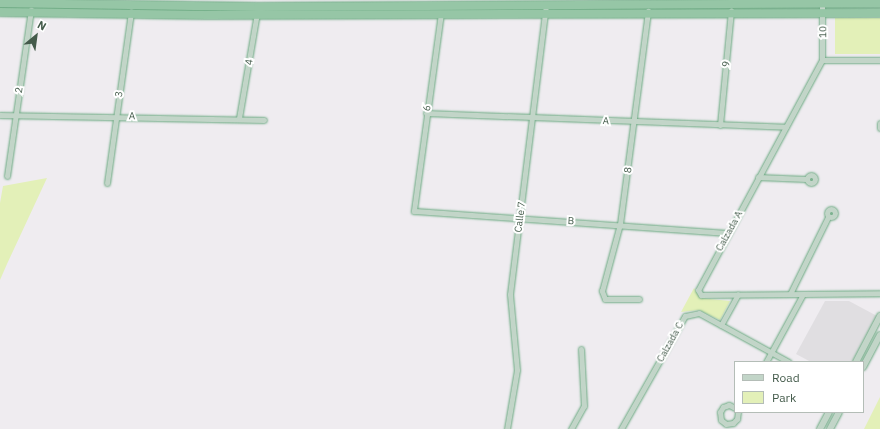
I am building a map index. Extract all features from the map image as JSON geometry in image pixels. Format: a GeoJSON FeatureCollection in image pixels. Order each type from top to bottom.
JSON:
{"type":"FeatureCollection","features":[{"type":"Feature","properties":{"kind":"highway"},"geometry":{"type":"LineString","coordinates":[[257,11],[442,6],[475,3],[546,5],[649,5],[678,2],[880,3]]}},
{"type":"Feature","properties":{"kind":"highway"},"geometry":{"type":"LineString","coordinates":[[0,3],[31,8]]}},
{"type":"Feature","properties":{"kind":"highway"},"geometry":{"type":"LineString","coordinates":[[0,12],[31,8],[440,15],[880,12]]}},
{"type":"Feature","properties":{"kind":"street"},"geometry":{"type":"LineString","coordinates":[[678,2],[678,14]]}},
{"type":"Feature","properties":{"kind":"street"},"geometry":{"type":"LineString","coordinates":[[474,14],[475,3]]}},
{"type":"Feature","properties":{"kind":"street","name":"9"},"geometry":{"type":"LineString","coordinates":[[720,125],[732,3]]}},
{"type":"Feature","properties":{"kind":"street","name":"10"},"geometry":{"type":"LineString","coordinates":[[822,3],[822,60]]}},
{"type":"Feature","properties":{"kind":"street","name":"Calle 7"},"geometry":{"type":"LineString","coordinates":[[507,429],[518,370],[510,294],[546,5]]}},
{"type":"Feature","properties":{"kind":"street","name":"8"},"geometry":{"type":"LineString","coordinates":[[639,299],[605,299],[602,291],[620,224],[649,5]]}},
{"type":"Feature","properties":{"kind":"street","name":"6"},"geometry":{"type":"LineString","coordinates":[[414,211],[426,113],[442,6]]}},
{"type":"Feature","properties":{"kind":"street","name":"2"},"geometry":{"type":"LineString","coordinates":[[7,176],[31,8]]}},
{"type":"Feature","properties":{"kind":"street","name":"3"},"geometry":{"type":"LineString","coordinates":[[107,183],[115,116],[131,9]]}},
{"type":"Feature","properties":{"kind":"street","name":"4"},"geometry":{"type":"LineString","coordinates":[[239,118],[257,11]]}},
{"type":"Feature","properties":{"kind":"street"},"geometry":{"type":"LineString","coordinates":[[822,60],[880,60]]}},
{"type":"Feature","properties":{"kind":"street","name":"Calzada A"},"geometry":{"type":"LineString","coordinates":[[822,60],[698,290],[701,295],[880,293]]}},
{"type":"Feature","properties":{"kind":"street","name":"A"},"geometry":{"type":"LineString","coordinates":[[426,113],[634,123],[786,127]]}},
{"type":"Feature","properties":{"kind":"street","name":"A"},"geometry":{"type":"LineString","coordinates":[[0,115],[239,118],[264,120]]}},
{"type":"Feature","properties":{"kind":"street"},"geometry":{"type":"LineString","coordinates":[[880,123],[880,128]]}},
{"type":"Feature","properties":{"kind":"street"},"geometry":{"type":"LineString","coordinates":[[758,177],[806,179]]}},
{"type":"Feature","properties":{"kind":"street","name":"B"},"geometry":{"type":"LineString","coordinates":[[414,211],[620,224],[728,233]]}},
{"type":"Feature","properties":{"kind":"street"},"geometry":{"type":"LineString","coordinates":[[790,294],[828,217]]}},
{"type":"Feature","properties":{"kind":"street"},"geometry":{"type":"LineString","coordinates":[[721,325],[738,294]]}},
{"type":"Feature","properties":{"kind":"street"},"geometry":{"type":"LineString","coordinates":[[766,361],[803,294]]}},
{"type":"Feature","properties":{"kind":"street","name":"Calzada C"},"geometry":{"type":"LineString","coordinates":[[621,429],[685,316],[699,313],[787,361]]}},
{"type":"Feature","properties":{"kind":"street"},"geometry":{"type":"LineString","coordinates":[[857,361],[880,316]]}},
{"type":"Feature","properties":{"kind":"street"},"geometry":{"type":"LineString","coordinates":[[864,365],[880,335]]}},
{"type":"Feature","properties":{"kind":"street"},"geometry":{"type":"LineString","coordinates":[[571,429],[584,406],[581,349]]}},
{"type":"Feature","properties":{"kind":"street"},"geometry":{"type":"LineString","coordinates":[[734,407],[723,407],[720,412],[721,420],[726,424],[733,423],[737,419],[738,413]]}},
{"type":"Feature","properties":{"kind":"street"},"geometry":{"type":"LineString","coordinates":[[820,429],[828,413]]}},
{"type":"Feature","properties":{"kind":"street"},"geometry":{"type":"LineString","coordinates":[[830,429],[838,413]]}},
{"type":"Feature","properties":{"kind":"shaded area"},"geometry":{"type":"Polygon","coordinates":[[[825,301],[849,301],[877,316],[853,361],[809,361],[796,354],[825,301]]]}},
{"type":"Feature","properties":{"kind":"green space"},"geometry":{"type":"Polygon","coordinates":[[[835,18],[880,18],[880,54],[835,54],[835,18]]]}},
{"type":"Feature","properties":{"kind":"green space"},"geometry":{"type":"Polygon","coordinates":[[[47,178],[0,280],[0,203],[3,186],[47,178]]]}},
{"type":"Feature","properties":{"kind":"green space"},"geometry":{"type":"Polygon","coordinates":[[[694,288],[700,298],[730,301],[720,320],[699,310],[681,312],[694,288]]]}},
{"type":"Feature","properties":{"kind":"green space"},"geometry":{"type":"Polygon","coordinates":[[[880,397],[880,429],[864,429],[880,397]]]}}]}
